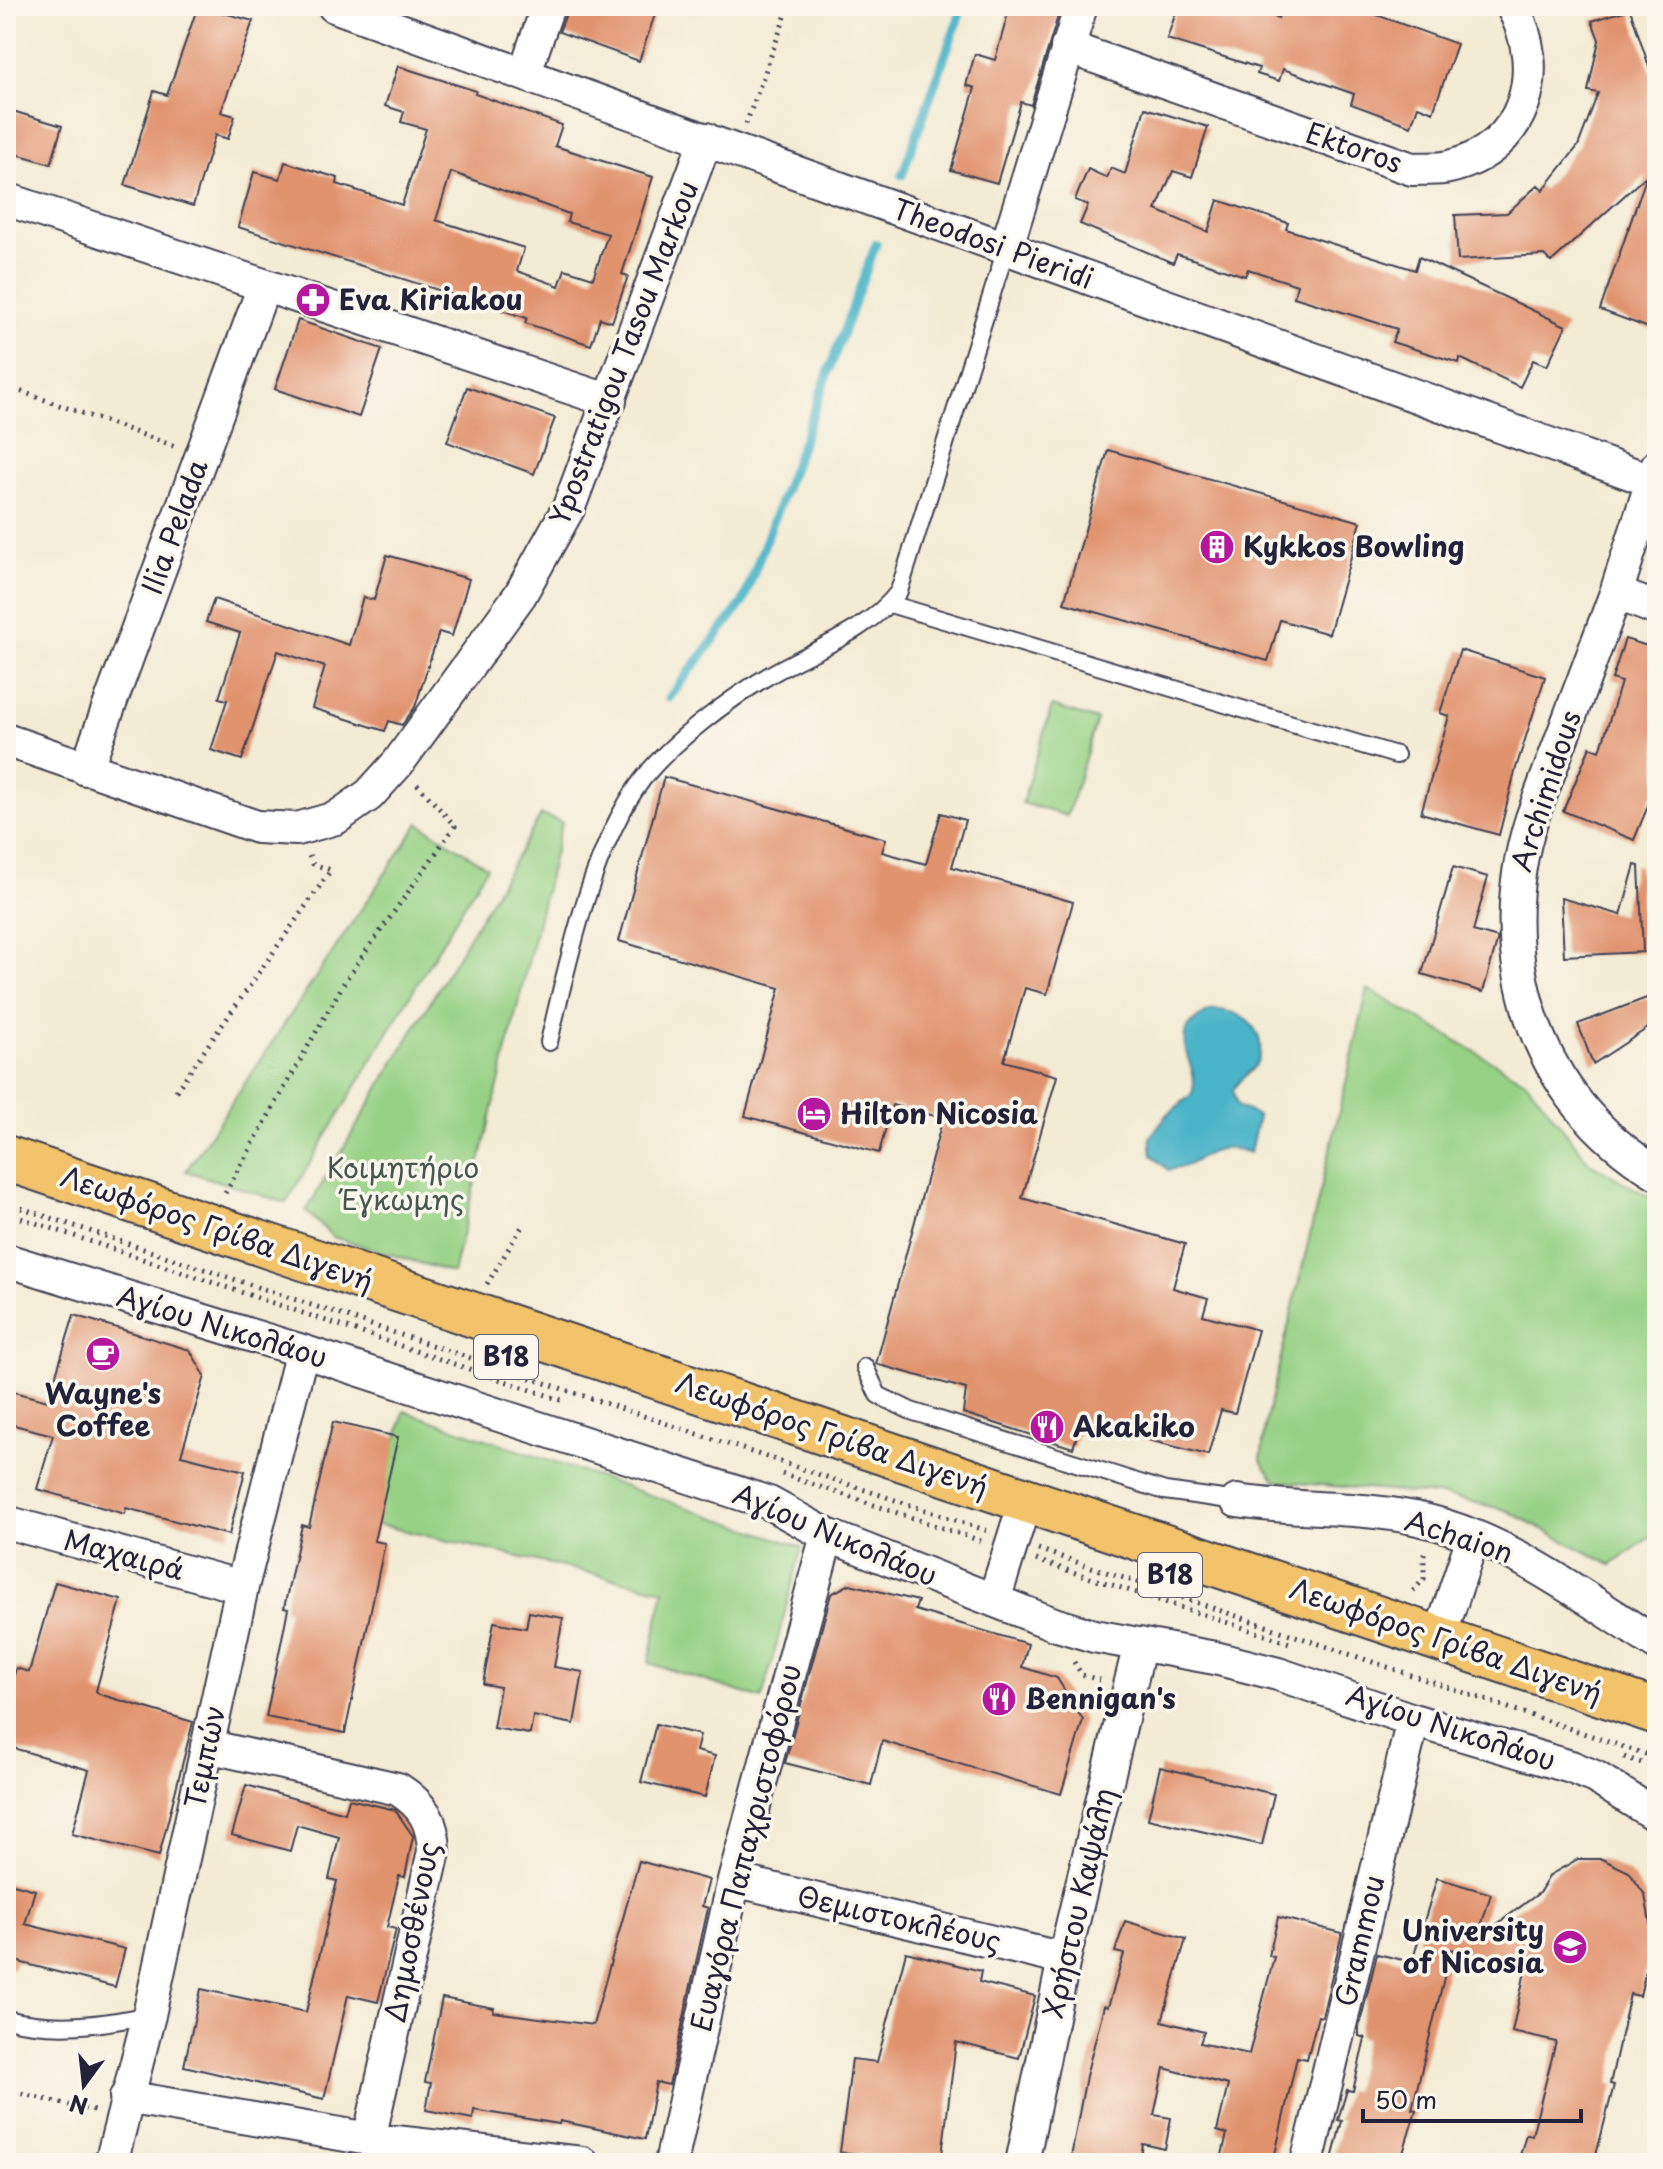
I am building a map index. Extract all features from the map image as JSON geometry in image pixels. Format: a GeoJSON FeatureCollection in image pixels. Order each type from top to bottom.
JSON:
{"type":"FeatureCollection","features":[{"type":"Feature","properties":{"kind":"main road","name":"Λεωφόρος Γρίβα Διγενή"},"geometry":{"type":"LineString","coordinates":[[6,1158],[1657,1712]]}},
{"type":"Feature","properties":{"kind":"main road","name":"Λεωφόρος Γρίβα Διγενή"},"geometry":{"type":"LineString","coordinates":[[6,1190],[1013,1538],[1657,1740]]}},
{"type":"Feature","properties":{"kind":"street","name":"Theodosi Pieridi"},"geometry":{"type":"LineString","coordinates":[[334,6],[525,72],[1006,249],[1654,473]]}},
{"type":"Feature","properties":{"kind":"street"},"geometry":{"type":"LineString","coordinates":[[525,72],[548,6]]}},
{"type":"Feature","properties":{"kind":"street"},"geometry":{"type":"LineString","coordinates":[[1006,249],[1081,6]]}},
{"type":"Feature","properties":{"kind":"street","name":"Ektoros"},"geometry":{"type":"LineString","coordinates":[[1067,47],[1412,169],[1448,168],[1481,155],[1508,131],[1526,100],[1532,65],[1525,29],[1512,6]]}},
{"type":"Feature","properties":{"kind":"street","name":"Ypostratigou Tasou Markou"},"geometry":{"type":"LineString","coordinates":[[6,740],[257,827],[297,829],[336,818],[369,795],[398,763],[520,595],[569,507],[610,401],[721,145]]}},
{"type":"Feature","properties":{"kind":"street"},"geometry":{"type":"LineString","coordinates":[[6,199],[610,401]]}},
{"type":"Feature","properties":{"kind":"street","name":"Ilia Pelada"},"geometry":{"type":"LineString","coordinates":[[86,769],[264,286]]}},
{"type":"Feature","properties":{"kind":"street","name":"Archimidous"},"geometry":{"type":"LineString","coordinates":[[1654,473],[1616,593],[1519,856],[1514,893],[1515,939],[1531,1020],[1551,1067],[1596,1127],[1631,1157],[1657,1173]]}},
{"type":"Feature","properties":{"kind":"street"},"geometry":{"type":"LineString","coordinates":[[1616,593],[1657,609]]}},
{"type":"Feature","properties":{"kind":"street","name":"Αγίου Νικολάου"},"geometry":{"type":"LineString","coordinates":[[6,1260],[302,1351],[769,1503],[827,1535],[1054,1624],[1278,1674],[1413,1720],[1571,1767],[1595,1777],[1657,1816]]}},
{"type":"Feature","properties":{"kind":"street","name":"Τεμπών"},"geometry":{"type":"LineString","coordinates":[[111,2163],[149,2015],[242,1587],[302,1351]]}},
{"type":"Feature","properties":{"kind":"street","name":"Achaion"},"geometry":{"type":"LineString","coordinates":[[1237,1501],[1413,1518],[1473,1537],[1530,1560],[1657,1644]]}},
{"type":"Feature","properties":{"kind":"street","name":"Μαχαιρά"},"geometry":{"type":"LineString","coordinates":[[6,1522],[242,1587]]}},
{"type":"Feature","properties":{"kind":"street","name":"Ευαγόρα Παπαχριστοφόρου"},"geometry":{"type":"LineString","coordinates":[[671,2163],[734,1880],[827,1535]]}},
{"type":"Feature","properties":{"kind":"street"},"geometry":{"type":"LineString","coordinates":[[1439,1639],[1473,1537]]}},
{"type":"Feature","properties":{"kind":"street"},"geometry":{"type":"LineString","coordinates":[[994,1600],[1013,1538]]}},
{"type":"Feature","properties":{"kind":"street","name":"Χρήστου Καψάλη"},"geometry":{"type":"LineString","coordinates":[[1022,2163],[1064,1959],[1140,1644]]}},
{"type":"Feature","properties":{"kind":"street","name":"Grammou"},"geometry":{"type":"LineString","coordinates":[[1307,2163],[1413,1720]]}},
{"type":"Feature","properties":{"kind":"street","name":"Δημοσθένους"},"geometry":{"type":"LineString","coordinates":[[207,1746],[398,1789],[415,1799],[427,1814],[434,1832],[434,1851],[369,2139]]}},
{"type":"Feature","properties":{"kind":"street","name":"Θεμιστοκλέους"},"geometry":{"type":"LineString","coordinates":[[734,1880],[1064,1959]]}},
{"type":"Feature","properties":{"kind":"street"},"geometry":{"type":"LineString","coordinates":[[124,2107],[582,2163]]}},
{"type":"Feature","properties":{"kind":"lane"},"geometry":{"type":"LineString","coordinates":[[549,1042],[605,845],[643,779],[683,740],[765,678],[890,604],[904,580],[1006,249]]}},
{"type":"Feature","properties":{"kind":"lane"},"geometry":{"type":"LineString","coordinates":[[890,604],[1396,755]]}},
{"type":"Feature","properties":{"kind":"lane"},"geometry":{"type":"LineString","coordinates":[[865,1367],[878,1395],[911,1411],[1165,1491],[1237,1501]]}},
{"type":"Feature","properties":{"kind":"lane"},"geometry":{"type":"LineString","coordinates":[[6,2019],[41,2028],[100,2024],[149,2015]]}},
{"type":"Feature","properties":{"kind":"path"},"geometry":{"type":"LineString","coordinates":[[721,145],[789,6]]}},
{"type":"Feature","properties":{"kind":"path"},"geometry":{"type":"LineString","coordinates":[[6,386],[201,456]]}},
{"type":"Feature","properties":{"kind":"path"},"geometry":{"type":"LineString","coordinates":[[223,1196],[345,981],[455,826],[398,763]]}},
{"type":"Feature","properties":{"kind":"path"},"geometry":{"type":"LineString","coordinates":[[176,1091],[331,870],[313,864],[297,829]]}},
{"type":"Feature","properties":{"kind":"path"},"geometry":{"type":"LineString","coordinates":[[6,1203],[1013,1538],[1657,1758]]}},
{"type":"Feature","properties":{"kind":"path"},"geometry":{"type":"LineString","coordinates":[[6,1213],[579,1406]]}},
{"type":"Feature","properties":{"kind":"path"},"geometry":{"type":"LineString","coordinates":[[484,1289],[523,1225]]}},
{"type":"Feature","properties":{"kind":"path"},"geometry":{"type":"LineString","coordinates":[[768,1469],[1013,1538],[1435,1692]]}},
{"type":"Feature","properties":{"kind":"path"},"geometry":{"type":"LineString","coordinates":[[1612,1753],[1657,1768]]}},
{"type":"Feature","properties":{"kind":"path"},"geometry":{"type":"LineString","coordinates":[[6,2090],[124,2107]]}},
{"type":"Feature","properties":{"kind":"green space"},"geometry":{"type":"Polygon","coordinates":[[[1052,706],[1097,720],[1067,816],[1022,803],[1052,706]]]}},
{"type":"Feature","properties":{"kind":"green space","name":"Κοιμητήριο Έγκωμης"},"geometry":{"type":"Polygon","coordinates":[[[541,815],[562,822],[453,1273],[333,1237],[306,1211],[541,815]]]}},
{"type":"Feature","properties":{"kind":"green space"},"geometry":{"type":"Polygon","coordinates":[[[419,823],[487,867],[286,1203],[186,1171],[419,823]]]}},
{"type":"Feature","properties":{"kind":"green space"},"geometry":{"type":"Polygon","coordinates":[[[1368,989],[1527,1082],[1590,1163],[1657,1201],[1657,1532],[1611,1565],[1506,1510],[1446,1496],[1276,1481],[1261,1461],[1265,1425],[1368,989]]]}},
{"type":"Feature","properties":{"kind":"green space"},"geometry":{"type":"Polygon","coordinates":[[[404,1411],[802,1547],[762,1699],[649,1663],[664,1590],[375,1524],[404,1411]]]}},
{"type":"Feature","properties":{"kind":"water"},"geometry":{"type":"Polygon","coordinates":[[[1213,1010],[1224,1010],[1243,1018],[1251,1024],[1260,1041],[1257,1062],[1233,1091],[1237,1106],[1258,1116],[1250,1153],[1224,1148],[1168,1170],[1152,1155],[1150,1137],[1166,1116],[1191,1095],[1194,1084],[1186,1051],[1187,1029],[1196,1019],[1213,1010]]]}},
{"type":"Feature","properties":{"kind":"building"},"geometry":{"type":"Polygon","coordinates":[[[198,6],[253,21],[221,112],[235,116],[228,139],[215,135],[193,206],[125,185],[154,91],[167,95],[198,6]]]}},
{"type":"Feature","properties":{"kind":"building"},"geometry":{"type":"Polygon","coordinates":[[[569,6],[658,6],[639,61],[559,32],[569,6]]]}},
{"type":"Feature","properties":{"kind":"building"},"geometry":{"type":"Polygon","coordinates":[[[1010,6],[1061,6],[1031,105],[1021,102],[997,183],[951,170],[975,88],[966,85],[975,54],[995,60],[1010,6]]]}},
{"type":"Feature","properties":{"kind":"building"},"geometry":{"type":"Polygon","coordinates":[[[1178,6],[1241,6],[1278,18],[1282,6],[1352,6],[1457,44],[1433,112],[1418,106],[1411,126],[1351,104],[1354,94],[1283,69],[1279,81],[1257,74],[1259,68],[1167,39],[1178,6]]]}},
{"type":"Feature","properties":{"kind":"building"},"geometry":{"type":"Polygon","coordinates":[[[1630,9],[1657,91],[1657,331],[1600,310],[1647,175],[1551,262],[1544,255],[1458,260],[1455,215],[1507,213],[1538,185],[1543,190],[1578,146],[1598,93],[1588,91],[1599,40],[1592,21],[1630,9]]]}},
{"type":"Feature","properties":{"kind":"building"},"geometry":{"type":"Polygon","coordinates":[[[398,66],[476,91],[475,94],[562,125],[555,146],[653,177],[622,274],[628,276],[612,322],[600,318],[591,345],[525,323],[527,318],[238,227],[254,172],[280,179],[285,162],[338,178],[337,184],[402,205],[426,129],[401,122],[404,112],[385,106],[398,66]],[[451,172],[436,220],[524,248],[517,271],[559,286],[565,269],[593,278],[608,234],[567,222],[569,214],[451,172]]]}},
{"type":"Feature","properties":{"kind":"building"},"geometry":{"type":"Polygon","coordinates":[[[1145,108],[1208,127],[1192,177],[1173,171],[1156,210],[1208,232],[1218,200],[1288,223],[1286,229],[1415,270],[1419,257],[1566,326],[1547,366],[1533,360],[1520,387],[1460,358],[1459,363],[1392,342],[1397,329],[1294,297],[1297,285],[1248,269],[1245,276],[1177,254],[1173,263],[1080,224],[1088,205],[1075,200],[1088,169],[1107,178],[1111,168],[1125,174],[1145,108]]]}},
{"type":"Feature","properties":{"kind":"building"},"geometry":{"type":"Polygon","coordinates":[[[6,109],[62,126],[51,164],[6,151],[6,109]]]}},
{"type":"Feature","properties":{"kind":"building"},"geometry":{"type":"Polygon","coordinates":[[[298,320],[382,349],[359,417],[275,389],[298,320]]]}},
{"type":"Feature","properties":{"kind":"building"},"geometry":{"type":"Polygon","coordinates":[[[467,387],[555,418],[534,474],[447,442],[467,387]]]}},
{"type":"Feature","properties":{"kind":"building","name":"Kykkos Bowling"},"geometry":{"type":"Polygon","coordinates":[[[1108,450],[1361,522],[1329,634],[1280,620],[1268,661],[1064,603],[1108,450]]]}},
{"type":"Feature","properties":{"kind":"building"},"geometry":{"type":"Polygon","coordinates":[[[387,555],[469,579],[452,636],[439,632],[415,707],[402,725],[389,721],[385,731],[312,708],[325,667],[278,651],[242,760],[211,750],[227,700],[219,698],[240,633],[206,622],[214,599],[349,645],[363,597],[374,600],[387,555]]]}},
{"type":"Feature","properties":{"kind":"building"},"geometry":{"type":"Polygon","coordinates":[[[1625,639],[1657,649],[1657,784],[1634,840],[1563,811],[1590,747],[1600,751],[1621,682],[1612,679],[1625,639]]]}},
{"type":"Feature","properties":{"kind":"building"},"geometry":{"type":"Polygon","coordinates":[[[1460,650],[1545,677],[1516,768],[1499,835],[1421,813],[1449,716],[1440,713],[1460,650]]]}},
{"type":"Feature","properties":{"kind":"building","name":"Hilton Nicosia"},"geometry":{"type":"Polygon","coordinates":[[[664,777],[886,839],[882,852],[926,864],[941,813],[965,820],[952,867],[1073,902],[1047,994],[1025,988],[1004,1061],[1057,1076],[1022,1198],[1185,1244],[1173,1288],[1208,1298],[1203,1315],[1258,1330],[1235,1413],[1221,1410],[1208,1455],[1081,1423],[1073,1448],[963,1413],[966,1389],[876,1364],[943,1118],[892,1105],[879,1153],[745,1116],[780,988],[619,941],[664,777]]]}},
{"type":"Feature","properties":{"kind":"building"},"geometry":{"type":"Polygon","coordinates":[[[1635,865],[1639,866],[1643,952],[1564,956],[1561,898],[1621,915],[1635,865]]]}},
{"type":"Feature","properties":{"kind":"building"},"geometry":{"type":"Polygon","coordinates":[[[1453,867],[1488,877],[1473,931],[1498,938],[1483,992],[1422,974],[1453,867]]]}},
{"type":"Feature","properties":{"kind":"building"},"geometry":{"type":"Polygon","coordinates":[[[1657,994],[1657,1022],[1593,1064],[1578,1024],[1657,994]]]}},
{"type":"Feature","properties":{"kind":"building"},"geometry":{"type":"Polygon","coordinates":[[[74,1315],[190,1350],[205,1376],[181,1455],[245,1471],[229,1535],[126,1508],[125,1514],[37,1489],[53,1435],[6,1423],[6,1390],[48,1401],[74,1315]]]}},
{"type":"Feature","properties":{"kind":"building"},"geometry":{"type":"Polygon","coordinates":[[[333,1422],[398,1437],[374,1541],[385,1543],[345,1733],[266,1717],[302,1525],[309,1527],[333,1422]]]}},
{"type":"Feature","properties":{"kind":"building"},"geometry":{"type":"Polygon","coordinates":[[[55,1582],[121,1600],[96,1691],[193,1722],[159,1856],[72,1834],[89,1770],[6,1746],[6,1703],[16,1668],[29,1672],[55,1582]]]}},
{"type":"Feature","properties":{"kind":"building"},"geometry":{"type":"Polygon","coordinates":[[[850,1584],[918,1601],[915,1610],[1028,1644],[1022,1667],[1057,1678],[1083,1720],[1061,1794],[882,1741],[871,1785],[785,1763],[831,1594],[850,1584]]]}},
{"type":"Feature","properties":{"kind":"building"},"geometry":{"type":"Polygon","coordinates":[[[529,1612],[563,1618],[554,1667],[583,1672],[574,1724],[533,1716],[530,1734],[493,1728],[500,1687],[483,1684],[494,1622],[526,1628],[529,1612]]]}},
{"type":"Feature","properties":{"kind":"building"},"geometry":{"type":"Polygon","coordinates":[[[656,1724],[700,1735],[696,1751],[715,1756],[705,1797],[641,1782],[656,1724]]]}},
{"type":"Feature","properties":{"kind":"building"},"geometry":{"type":"Polygon","coordinates":[[[1160,1767],[1274,1794],[1262,1845],[1148,1819],[1160,1767]]]}},
{"type":"Feature","properties":{"kind":"building"},"geometry":{"type":"Polygon","coordinates":[[[246,1785],[345,1813],[349,1799],[395,1810],[413,1836],[405,1877],[399,1876],[387,1927],[396,1929],[378,2002],[348,1995],[324,2099],[184,2066],[201,1989],[306,2012],[337,1881],[329,1879],[339,1837],[297,1825],[290,1851],[232,1835],[246,1785]]]}},
{"type":"Feature","properties":{"kind":"building"},"geometry":{"type":"Polygon","coordinates":[[[1578,1859],[1602,1859],[1629,1872],[1645,1895],[1653,1939],[1640,1996],[1630,1994],[1610,2084],[1614,2085],[1594,2163],[1532,2163],[1519,2159],[1526,2134],[1532,2135],[1556,2042],[1512,2032],[1526,1967],[1451,1949],[1412,2109],[1416,2110],[1400,2163],[1331,2163],[1342,2121],[1338,2120],[1347,2090],[1353,2091],[1365,2038],[1359,2036],[1359,2027],[1377,1954],[1412,1962],[1437,1878],[1491,1894],[1477,1939],[1539,1893],[1550,1875],[1578,1859]]]}},
{"type":"Feature","properties":{"kind":"building"},"geometry":{"type":"Polygon","coordinates":[[[639,1861],[709,1880],[702,1906],[708,1908],[669,2085],[656,2082],[645,2139],[560,2121],[559,2124],[474,2110],[473,2119],[426,2110],[431,2083],[425,2082],[442,1998],[494,2008],[493,2012],[593,2025],[639,1861]]]}},
{"type":"Feature","properties":{"kind":"building"},"geometry":{"type":"Polygon","coordinates":[[[6,1882],[35,1890],[25,1924],[125,1949],[115,1987],[15,1961],[13,1969],[6,1968],[6,1882]]]}},
{"type":"Feature","properties":{"kind":"building"},"geometry":{"type":"Polygon","coordinates":[[[1278,1917],[1342,1933],[1322,2017],[1318,2016],[1307,2059],[1297,2057],[1273,2163],[1220,2163],[1227,2134],[1217,2131],[1228,2085],[1164,2068],[1154,2115],[1171,2118],[1165,2149],[1143,2144],[1140,2163],[1070,2163],[1086,2076],[1104,2006],[1108,2007],[1124,1954],[1115,1952],[1125,1921],[1186,1939],[1162,2021],[1204,2032],[1200,2043],[1249,2054],[1274,1957],[1269,1956],[1278,1917]]]}},
{"type":"Feature","properties":{"kind":"building"},"geometry":{"type":"Polygon","coordinates":[[[906,1952],[981,1971],[979,1982],[1035,1996],[1019,2058],[956,2042],[941,2163],[840,2152],[852,2059],[877,2062],[906,1952]]]}},
{"type":"Feature","properties":{"kind":"waterway"},"geometry":{"type":"LineString","coordinates":[[902,175],[963,6]]}},
{"type":"Feature","properties":{"kind":"waterway"},"geometry":{"type":"LineString","coordinates":[[669,698],[743,602],[876,244]]}},
{"type":"Feature","properties":{"kind":"place","name":"Eva Kiriakou"},"geometry":{"type":"Point","coordinates":[313,300]}},
{"type":"Feature","properties":{"kind":"place","name":"Kykkos Bowling"},"geometry":{"type":"Point","coordinates":[1217,547]}},
{"type":"Feature","properties":{"kind":"place","name":"Hilton Nicosia"},"geometry":{"type":"Point","coordinates":[814,1114]}},
{"type":"Feature","properties":{"kind":"place","name":"Wayne's Coffee"},"geometry":{"type":"Point","coordinates":[103,1354]}},
{"type":"Feature","properties":{"kind":"place","name":"Akakiko"},"geometry":{"type":"Point","coordinates":[1047,1427]}},
{"type":"Feature","properties":{"kind":"place","name":"Bennigan's"},"geometry":{"type":"Point","coordinates":[999,1699]}},
{"type":"Feature","properties":{"kind":"place","name":"University of Nicosia"},"geometry":{"type":"Point","coordinates":[1570,1947]}}]}
